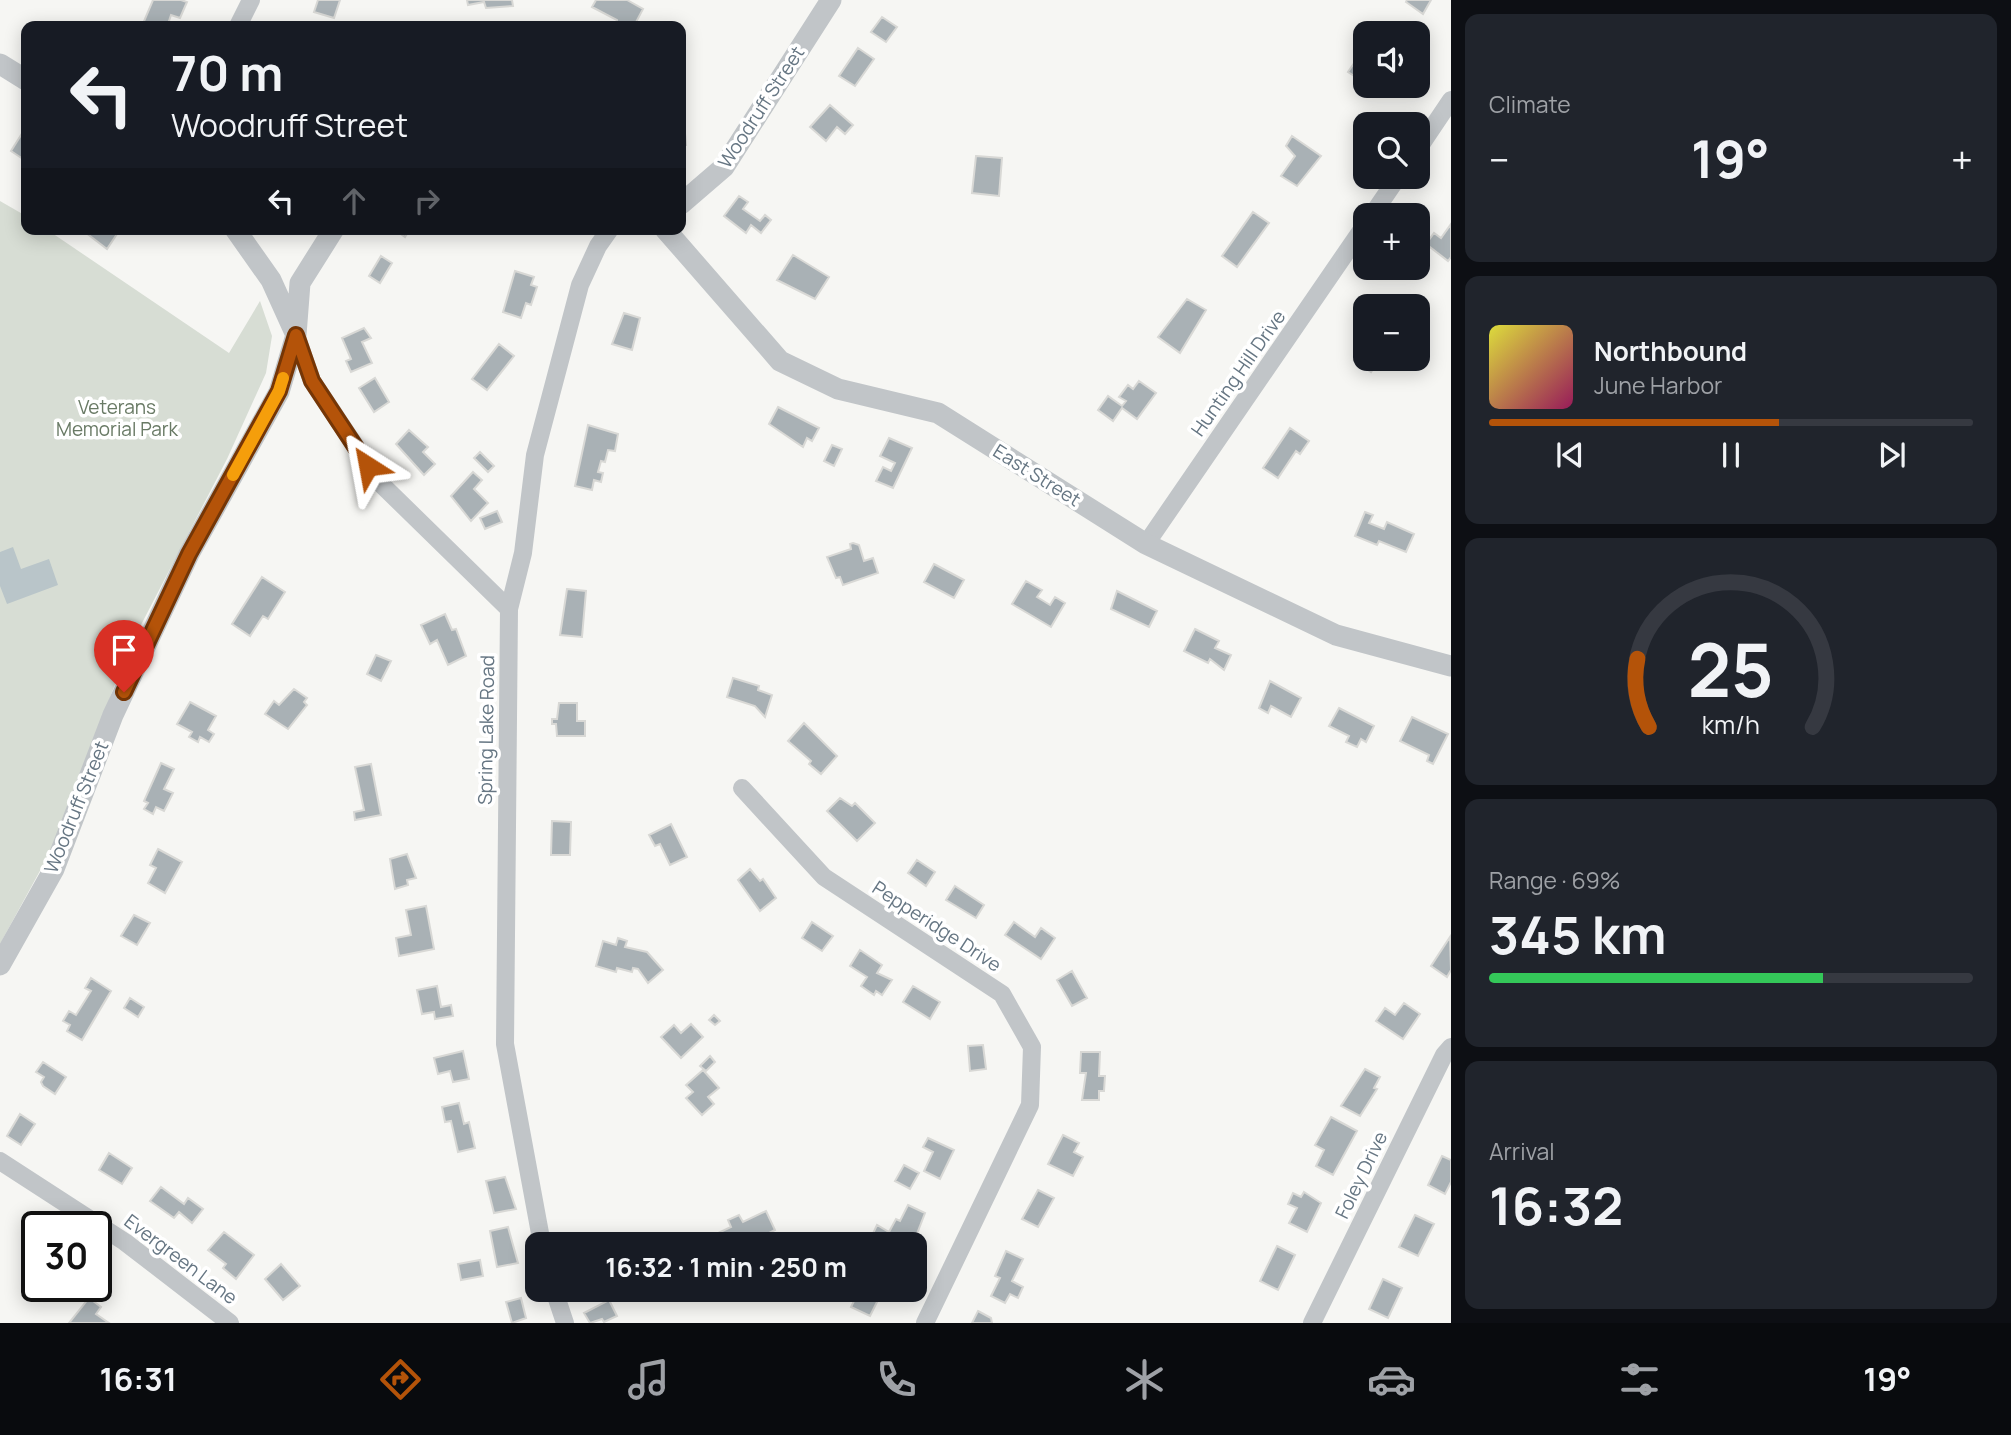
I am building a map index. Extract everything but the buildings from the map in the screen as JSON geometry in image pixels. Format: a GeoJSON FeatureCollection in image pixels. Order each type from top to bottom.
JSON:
{"type":"FeatureCollection","features":[{"type":"Feature","properties":{"kind":"street"},"geometry":{"type":"LineString","coordinates":[[240,21],[251,0]]}},
{"type":"Feature","properties":{"kind":"street","name":"Woodruff Street"},"geometry":{"type":"LineString","coordinates":[[686,200],[724,167],[831,0]]}},
{"type":"Feature","properties":{"kind":"street"},"geometry":{"type":"LineString","coordinates":[[0,64],[21,77]]}},
{"type":"Feature","properties":{"kind":"street"},"geometry":{"type":"LineString","coordinates":[[1430,131],[1451,100]]}},
{"type":"Feature","properties":{"kind":"street"},"geometry":{"type":"LineString","coordinates":[[239,235],[271,280],[296,335],[312,381],[380,483],[509,609]]}},
{"type":"Feature","properties":{"kind":"street","name":"Woodruff Street"},"geometry":{"type":"LineString","coordinates":[[0,965],[54,869],[113,715],[189,554],[279,391],[296,335],[300,283],[330,235]]}},
{"type":"Feature","properties":{"kind":"street","name":"Spring Lake Road"},"geometry":{"type":"LineString","coordinates":[[540,1232],[505,1044],[509,609],[523,553],[535,455],[580,285],[606,235]]}},
{"type":"Feature","properties":{"kind":"street","name":"East Street"},"geometry":{"type":"LineString","coordinates":[[670,235],[780,361],[838,389],[938,413],[1146,544],[1336,635],[1451,666]]}},
{"type":"Feature","properties":{"kind":"street","name":"Hunting Hill Drive"},"geometry":{"type":"LineString","coordinates":[[1146,544],[1353,242]]}},
{"type":"Feature","properties":{"kind":"street","name":"Pepperidge Drive"},"geometry":{"type":"LineString","coordinates":[[742,788],[824,877],[1002,994],[1032,1047],[1030,1105],[925,1323]]}},
{"type":"Feature","properties":{"kind":"street","name":"Foley Drive"},"geometry":{"type":"LineString","coordinates":[[1312,1323],[1444,1055],[1451,1047]]}},
{"type":"Feature","properties":{"kind":"street","name":"Evergreen Lane"},"geometry":{"type":"LineString","coordinates":[[0,1161],[125,1242],[230,1323]]}},
{"type":"Feature","properties":{"kind":"street"},"geometry":{"type":"LineString","coordinates":[[558,1302],[565,1323]]}},
{"type":"Feature","properties":{"kind":"green space","name":"Veterans Memorial Park"},"geometry":{"type":"Polygon","coordinates":[[[0,201],[21,213],[21,235],[55,235],[229,353],[260,301],[272,336],[266,373],[227,459],[128,650],[54,845],[0,944],[0,201]]]}},
{"type":"Feature","properties":{"kind":"shaded area"},"geometry":{"type":"Polygon","coordinates":[[[13,547],[21,569],[49,559],[58,585],[7,604],[0,586],[0,552],[13,547]]]}},
{"type":"Feature","properties":{"kind":"slow traffic"},"geometry":{"type":"LineString","coordinates":[[233,475],[279,391],[283,378]]}},
{"type":"Feature","properties":{"kind":"route"},"geometry":{"type":"LineString","coordinates":[[124,692],[189,554],[279,391],[296,335],[312,381],[368,466]]}}]}
